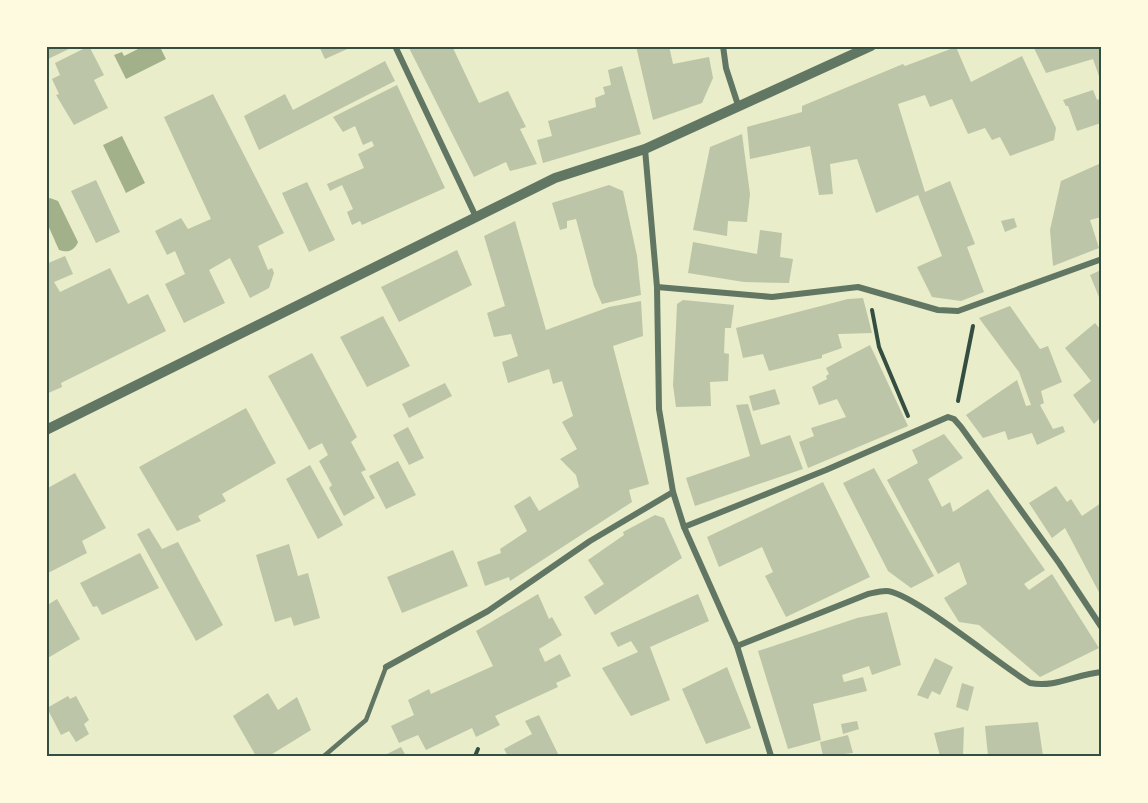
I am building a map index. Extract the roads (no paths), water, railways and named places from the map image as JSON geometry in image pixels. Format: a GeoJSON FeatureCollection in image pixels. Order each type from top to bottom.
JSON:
{"type":"FeatureCollection","features":[{"type":"Feature","properties":{"kind":"street"},"geometry":{"type":"LineString","coordinates":[[395,46],[476,217]]}},
{"type":"Feature","properties":{"kind":"street"},"geometry":{"type":"LineString","coordinates":[[723,46],[726,69],[738,105]]}},
{"type":"Feature","properties":{"kind":"street"},"geometry":{"type":"LineString","coordinates":[[46,430],[555,178],[645,149],[871,46]]}},
{"type":"Feature","properties":{"kind":"street"},"geometry":{"type":"LineString","coordinates":[[645,149],[657,287],[659,409],[673,492],[684,527],[737,646],[771,756]]}},
{"type":"Feature","properties":{"kind":"street"},"geometry":{"type":"LineString","coordinates":[[657,287],[772,297],[858,287],[938,310],[958,311],[1101,259]]}},
{"type":"Feature","properties":{"kind":"street"},"geometry":{"type":"LineString","coordinates":[[684,527],[826,470],[941,418],[954,419],[1059,562],[1101,628]]}},
{"type":"Feature","properties":{"kind":"street"},"geometry":{"type":"LineString","coordinates":[[386,667],[488,611],[590,541],[673,492]]}},
{"type":"Feature","properties":{"kind":"street"},"geometry":{"type":"LineString","coordinates":[[737,646],[868,594],[887,591],[898,594],[944,622],[1030,683],[1047,686],[1087,673],[1101,672]]}},
{"type":"Feature","properties":{"kind":"lane"},"geometry":{"type":"LineString","coordinates":[[324,756],[366,720],[386,667]]}}]}
